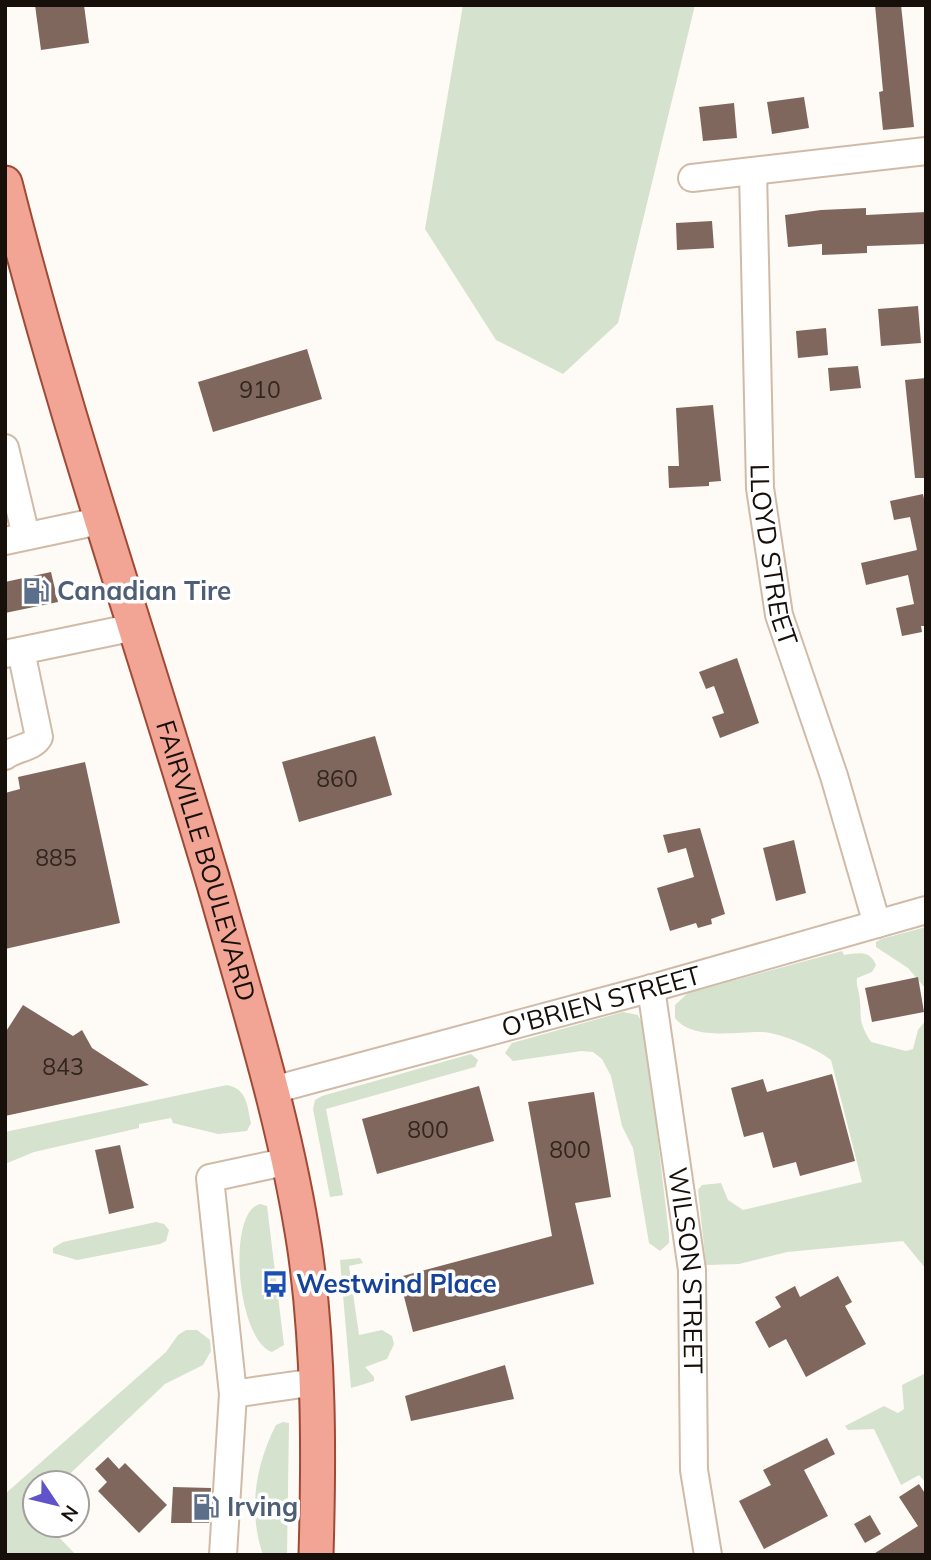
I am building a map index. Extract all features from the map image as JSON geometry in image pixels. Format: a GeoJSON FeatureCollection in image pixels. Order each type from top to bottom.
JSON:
{"type":"FeatureCollection","features":[{"type":"Feature","properties":{"kind":"main road","name":"FAIRVILLE BOULEVARD"},"geometry":{"type":"LineString","coordinates":[[5,184],[39,319],[99,521],[169,729],[273,1090],[305,1251],[316,1382],[316,1555]]}},
{"type":"Feature","properties":{"kind":"main road"},"geometry":{"type":"LineString","coordinates":[[5,272],[39,319]]}},
{"type":"Feature","properties":{"kind":"street"},"geometry":{"type":"LineString","coordinates":[[692,178],[926,151]]}},
{"type":"Feature","properties":{"kind":"street","name":"LLOYD STREET"},"geometry":{"type":"LineString","coordinates":[[753,171],[760,488],[779,615],[834,776],[877,924]]}},
{"type":"Feature","properties":{"kind":"street"},"geometry":{"type":"LineString","coordinates":[[5,448],[15,539],[99,521]]}},
{"type":"Feature","properties":{"kind":"street"},"geometry":{"type":"LineString","coordinates":[[5,756],[14,750],[35,744],[39,737],[13,653],[135,627]]}},
{"type":"Feature","properties":{"kind":"street","name":"O'BRIEN STREET"},"geometry":{"type":"LineString","coordinates":[[273,1090],[651,988],[926,910]]}},
{"type":"Feature","properties":{"kind":"street","name":"WILSON STREET"},"geometry":{"type":"LineString","coordinates":[[651,988],[692,1270],[694,1470],[708,1555]]}},
{"type":"Feature","properties":{"kind":"street"},"geometry":{"type":"LineString","coordinates":[[223,1555],[233,1394],[209,1178],[289,1161]]}},
{"type":"Feature","properties":{"kind":"street"},"geometry":{"type":"LineString","coordinates":[[233,1394],[316,1382]]}},
{"type":"Feature","properties":{"kind":"green space"},"geometry":{"type":"Polygon","coordinates":[[[463,5],[695,5],[618,323],[563,374],[496,340],[425,229],[463,5]]]}},
{"type":"Feature","properties":{"kind":"green space"},"geometry":{"type":"Polygon","coordinates":[[[926,927],[926,989],[908,968],[876,947],[876,942],[926,927]]]}},
{"type":"Feature","properties":{"kind":"green space"},"geometry":{"type":"Polygon","coordinates":[[[842,951],[844,955],[867,955],[876,965],[872,972],[857,978],[862,1023],[871,1042],[906,1051],[913,1049],[918,1030],[926,1020],[926,1269],[903,1241],[787,1252],[739,1264],[706,1265],[698,1190],[702,1185],[721,1183],[728,1200],[743,1210],[862,1182],[831,1060],[807,1046],[776,1034],[714,1033],[692,1029],[675,1018],[675,1005],[688,993],[842,951]]]}},
{"type":"Feature","properties":{"kind":"green space"},"geometry":{"type":"Polygon","coordinates":[[[623,1012],[638,1015],[645,1029],[669,1235],[669,1243],[660,1251],[649,1243],[633,1148],[622,1126],[611,1076],[602,1059],[593,1052],[581,1051],[513,1061],[505,1053],[512,1043],[623,1012]]]}},
{"type":"Feature","properties":{"kind":"green space"},"geometry":{"type":"Polygon","coordinates":[[[471,1054],[478,1060],[475,1067],[326,1109],[343,1195],[330,1197],[313,1109],[315,1100],[471,1054]]]}},
{"type":"Feature","properties":{"kind":"green space"},"geometry":{"type":"Polygon","coordinates":[[[227,1085],[239,1090],[245,1099],[251,1123],[247,1131],[218,1134],[173,1123],[171,1118],[34,1152],[5,1164],[5,1132],[227,1085]]]}},
{"type":"Feature","properties":{"kind":"green space"},"geometry":{"type":"Polygon","coordinates":[[[260,1204],[267,1206],[284,1345],[272,1352],[260,1343],[251,1325],[240,1277],[243,1229],[249,1212],[260,1204]]]}},
{"type":"Feature","properties":{"kind":"green space"},"geometry":{"type":"Polygon","coordinates":[[[156,1222],[164,1224],[169,1230],[166,1241],[160,1244],[77,1260],[53,1253],[53,1248],[63,1242],[156,1222]]]}},
{"type":"Feature","properties":{"kind":"green space"},"geometry":{"type":"Polygon","coordinates":[[[360,1258],[363,1263],[349,1266],[359,1335],[382,1330],[392,1336],[394,1344],[387,1359],[365,1367],[374,1377],[374,1381],[351,1388],[340,1260],[360,1258]]]}},
{"type":"Feature","properties":{"kind":"green space"},"geometry":{"type":"Polygon","coordinates":[[[186,1330],[197,1330],[210,1340],[211,1351],[203,1365],[165,1384],[75,1469],[33,1469],[166,1352],[178,1335],[186,1330]]]}},
{"type":"Feature","properties":{"kind":"green space"},"geometry":{"type":"Polygon","coordinates":[[[926,1373],[926,1483],[919,1475],[901,1485],[874,1429],[848,1430],[845,1426],[884,1406],[898,1413],[904,1409],[902,1385],[926,1373]]]}},
{"type":"Feature","properties":{"kind":"green space"},"geometry":{"type":"Polygon","coordinates":[[[289,1423],[287,1555],[263,1555],[256,1522],[256,1489],[269,1441],[276,1425],[289,1423]]]}},
{"type":"Feature","properties":{"kind":"green space"},"geometry":{"type":"Polygon","coordinates":[[[21,1480],[21,1539],[61,1539],[76,1555],[5,1555],[5,1494],[21,1480]]]}},
{"type":"Feature","properties":{"kind":"building"},"geometry":{"type":"Polygon","coordinates":[[[35,5],[84,5],[89,43],[41,50],[35,5]]]}},
{"type":"Feature","properties":{"kind":"building"},"geometry":{"type":"Polygon","coordinates":[[[875,5],[901,5],[914,127],[883,130],[879,92],[883,91],[875,5]]]}},
{"type":"Feature","properties":{"kind":"building"},"geometry":{"type":"Polygon","coordinates":[[[804,97],[809,128],[772,134],[767,102],[804,97]]]}},
{"type":"Feature","properties":{"kind":"building"},"geometry":{"type":"Polygon","coordinates":[[[734,103],[737,138],[703,141],[699,107],[734,103]]]}},
{"type":"Feature","properties":{"kind":"building"},"geometry":{"type":"Polygon","coordinates":[[[866,208],[866,215],[926,212],[926,244],[867,246],[867,253],[822,255],[822,244],[788,247],[785,215],[866,208]]]}},
{"type":"Feature","properties":{"kind":"building"},"geometry":{"type":"Polygon","coordinates":[[[712,221],[714,248],[677,250],[676,223],[712,221]]]}},
{"type":"Feature","properties":{"kind":"building"},"geometry":{"type":"Polygon","coordinates":[[[918,306],[921,343],[881,346],[878,309],[918,306]]]}},
{"type":"Feature","properties":{"kind":"building"},"geometry":{"type":"Polygon","coordinates":[[[826,328],[828,355],[798,358],[796,331],[826,328]]]}},
{"type":"Feature","properties":{"kind":"building"},"geometry":{"type":"Polygon","coordinates":[[[307,349],[322,399],[213,432],[198,382],[307,349]]]}},
{"type":"Feature","properties":{"kind":"building"},"geometry":{"type":"Polygon","coordinates":[[[858,366],[861,388],[830,391],[828,368],[858,366]]]}},
{"type":"Feature","properties":{"kind":"building"},"geometry":{"type":"Polygon","coordinates":[[[926,378],[926,478],[915,478],[905,380],[926,378]]]}},
{"type":"Feature","properties":{"kind":"building"},"geometry":{"type":"Polygon","coordinates":[[[713,405],[721,481],[709,482],[709,486],[669,488],[668,466],[679,466],[676,408],[713,405]]]}},
{"type":"Feature","properties":{"kind":"building"},"geometry":{"type":"Polygon","coordinates":[[[923,494],[926,508],[926,626],[921,626],[922,632],[902,636],[896,608],[914,604],[908,575],[866,585],[861,563],[917,550],[910,517],[894,520],[890,501],[923,494]]]}},
{"type":"Feature","properties":{"kind":"building","name":"Canadian Tire"},"geometry":{"type":"Polygon","coordinates":[[[51,572],[58,602],[5,613],[5,582],[51,572]]]}},
{"type":"Feature","properties":{"kind":"building"},"geometry":{"type":"Polygon","coordinates":[[[737,658],[759,723],[720,738],[712,717],[724,713],[714,686],[706,689],[699,672],[737,658]]]}},
{"type":"Feature","properties":{"kind":"building"},"geometry":{"type":"Polygon","coordinates":[[[375,736],[392,795],[299,822],[282,762],[375,736]]]}},
{"type":"Feature","properties":{"kind":"building"},"geometry":{"type":"Polygon","coordinates":[[[85,762],[120,923],[5,949],[5,793],[20,789],[18,777],[85,762]]]}},
{"type":"Feature","properties":{"kind":"building"},"geometry":{"type":"Polygon","coordinates":[[[700,828],[725,914],[711,919],[712,924],[698,928],[696,923],[670,931],[657,888],[694,877],[686,848],[668,853],[663,835],[700,828]]]}},
{"type":"Feature","properties":{"kind":"building"},"geometry":{"type":"Polygon","coordinates":[[[794,840],[806,893],[776,901],[763,848],[794,840]]]}},
{"type":"Feature","properties":{"kind":"building"},"geometry":{"type":"Polygon","coordinates":[[[918,977],[924,1012],[872,1022],[865,988],[918,977]]]}},
{"type":"Feature","properties":{"kind":"building"},"geometry":{"type":"Polygon","coordinates":[[[23,1005],[73,1036],[82,1030],[92,1048],[149,1085],[5,1116],[5,1033],[23,1005]]]}},
{"type":"Feature","properties":{"kind":"building"},"geometry":{"type":"Polygon","coordinates":[[[832,1074],[855,1161],[800,1176],[796,1162],[773,1168],[763,1132],[744,1137],[731,1088],[763,1079],[767,1092],[832,1074]]]}},
{"type":"Feature","properties":{"kind":"building"},"geometry":{"type":"Polygon","coordinates":[[[479,1086],[494,1141],[377,1174],[362,1119],[479,1086]]]}},
{"type":"Feature","properties":{"kind":"building"},"geometry":{"type":"Polygon","coordinates":[[[594,1092],[611,1197],[575,1203],[594,1284],[413,1332],[399,1277],[552,1236],[528,1102],[594,1092]]]}},
{"type":"Feature","properties":{"kind":"building"},"geometry":{"type":"Polygon","coordinates":[[[120,1145],[134,1208],[109,1214],[95,1150],[120,1145]]]}},
{"type":"Feature","properties":{"kind":"building"},"geometry":{"type":"Polygon","coordinates":[[[838,1276],[852,1302],[845,1306],[866,1344],[806,1377],[786,1339],[769,1348],[755,1322],[781,1307],[775,1297],[795,1286],[800,1297],[838,1276]]]}},
{"type":"Feature","properties":{"kind":"building"},"geometry":{"type":"Polygon","coordinates":[[[505,1365],[514,1399],[411,1421],[405,1396],[505,1365]]]}},
{"type":"Feature","properties":{"kind":"building"},"geometry":{"type":"Polygon","coordinates":[[[827,1438],[835,1454],[804,1470],[828,1516],[764,1549],[739,1501],[771,1485],[763,1470],[827,1438]]]}},
{"type":"Feature","properties":{"kind":"building"},"geometry":{"type":"Polygon","coordinates":[[[108,1457],[119,1469],[125,1463],[167,1505],[139,1533],[98,1491],[107,1482],[95,1469],[108,1457]]]}},
{"type":"Feature","properties":{"kind":"building"},"geometry":{"type":"Polygon","coordinates":[[[919,1484],[926,1495],[926,1555],[872,1555],[918,1526],[899,1497],[919,1484]]]}},
{"type":"Feature","properties":{"kind":"building"},"geometry":{"type":"Polygon","coordinates":[[[173,1487],[211,1488],[209,1523],[171,1523],[173,1487]]]}},
{"type":"Feature","properties":{"kind":"building"},"geometry":{"type":"Polygon","coordinates":[[[870,1515],[881,1534],[865,1543],[854,1524],[870,1515]]]}},
{"type":"Feature","properties":{"kind":"place","name":"Canadian Tire"},"geometry":{"type":"Point","coordinates":[36,591]}},
{"type":"Feature","properties":{"kind":"place","name":"Westwind Place"},"geometry":{"type":"Point","coordinates":[275,1284]}},
{"type":"Feature","properties":{"kind":"place","name":"Irving"},"geometry":{"type":"Point","coordinates":[206,1507]}}]}
